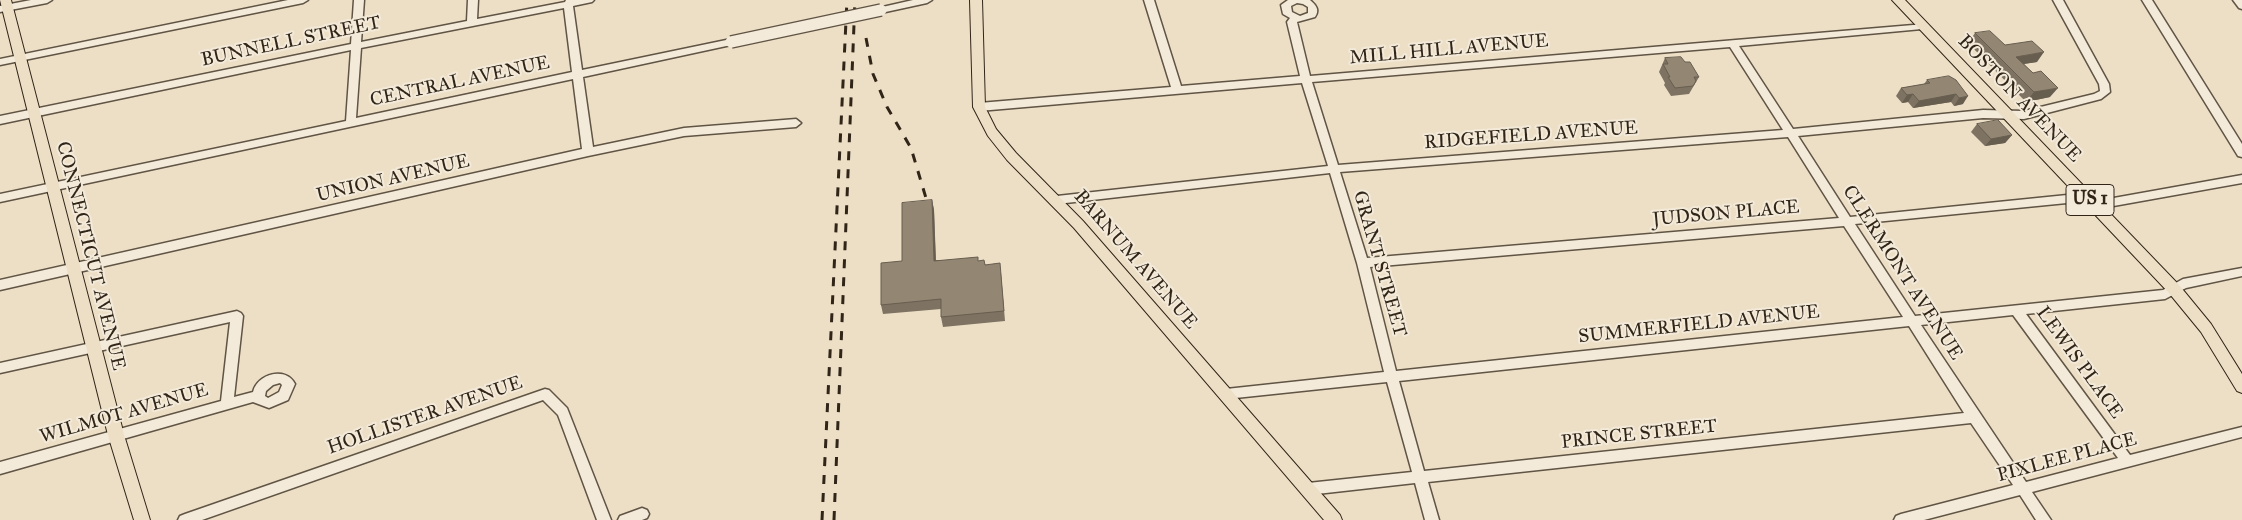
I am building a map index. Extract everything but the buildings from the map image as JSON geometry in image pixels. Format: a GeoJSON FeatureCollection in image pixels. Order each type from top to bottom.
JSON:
{"type":"FeatureCollection","features":[{"type":"Feature","properties":{"kind":"main road","name":"BARNUM AVENUE"},"geometry":{"type":"LineString","coordinates":[[976,0],[979,107],[985,123],[1009,152],[1057,200],[1334,520]]}},
{"type":"Feature","properties":{"kind":"main road","name":"BOSTON AVENUE"},"geometry":{"type":"LineString","coordinates":[[1898,0],[2174,289],[2206,328],[2241,381]]}},
{"type":"Feature","properties":{"kind":"main road","name":"CONNECTICUT AVENUE"},"geometry":{"type":"LineString","coordinates":[[4,5],[35,114],[116,436],[142,520]]}},
{"type":"Feature","properties":{"kind":"street"},"geometry":{"type":"LineString","coordinates":[[4,5],[47,0]]}},
{"type":"Feature","properties":{"kind":"street"},"geometry":{"type":"LineString","coordinates":[[0,62],[303,0]]}},
{"type":"Feature","properties":{"kind":"street"},"geometry":{"type":"LineString","coordinates":[[351,123],[359,0]]}},
{"type":"Feature","properties":{"kind":"street"},"geometry":{"type":"LineString","coordinates":[[472,24],[473,0]]}},
{"type":"Feature","properties":{"kind":"street","name":"BUNNELL STREET"},"geometry":{"type":"LineString","coordinates":[[0,120],[356,46],[472,24],[570,2],[589,0]]}},
{"type":"Feature","properties":{"kind":"street","name":"CENTRAL AVENUE"},"geometry":{"type":"LineString","coordinates":[[0,198],[927,0]]}},
{"type":"Feature","properties":{"kind":"street"},"geometry":{"type":"LineString","coordinates":[[1149,0],[1177,90]]}},
{"type":"Feature","properties":{"kind":"street","name":"RIDGEFIELD AVENUE"},"geometry":{"type":"LineString","coordinates":[[1057,200],[1333,169],[1790,133],[1983,114],[2024,115],[2098,96],[2106,92],[2104,84],[2058,0]]}},
{"type":"Feature","properties":{"kind":"street"},"geometry":{"type":"LineString","coordinates":[[2147,0],[2242,153]]}},
{"type":"Feature","properties":{"kind":"street"},"geometry":{"type":"LineString","coordinates":[[2238,0],[2242,6]]}},
{"type":"Feature","properties":{"kind":"street"},"geometry":{"type":"LineString","coordinates":[[570,2],[576,74],[588,152]]}},
{"type":"Feature","properties":{"kind":"street","name":"GRANT STREET"},"geometry":{"type":"LineString","coordinates":[[1295,18],[1292,22],[1306,79],[1363,264],[1391,375],[1432,520]]}},
{"type":"Feature","properties":{"kind":"street","name":"MILL HILL AVENUE"},"geometry":{"type":"LineString","coordinates":[[979,107],[1733,44],[1922,26]]}},
{"type":"Feature","properties":{"kind":"street","name":"CLERMONT AVENUE"},"geometry":{"type":"LineString","coordinates":[[1733,44],[1974,417],[2044,520]]}},
{"type":"Feature","properties":{"kind":"street","name":"UNION AVENUE"},"geometry":{"type":"LineString","coordinates":[[0,285],[684,132],[796,124]]}},
{"type":"Feature","properties":{"kind":"street","name":"JUDSON PLACE"},"geometry":{"type":"LineString","coordinates":[[1363,264],[1849,221],[2067,199],[2091,202],[2116,202],[2242,180]]}},
{"type":"Feature","properties":{"kind":"street","name":"SUMMERFIELD AVENUE"},"geometry":{"type":"LineString","coordinates":[[1226,394],[2159,295],[2183,284],[2242,272]]}},
{"type":"Feature","properties":{"kind":"street","name":"LEWIS PLACE"},"geometry":{"type":"LineString","coordinates":[[2017,311],[2128,462]]}},
{"type":"Feature","properties":{"kind":"street"},"geometry":{"type":"LineString","coordinates":[[0,368],[237,316],[226,405]]}},
{"type":"Feature","properties":{"kind":"street","name":"HOLLISTER AVENUE"},"geometry":{"type":"LineString","coordinates":[[185,520],[545,394],[563,412],[604,520]]}},
{"type":"Feature","properties":{"kind":"street","name":"WILMOT AVENUE"},"geometry":{"type":"LineString","coordinates":[[0,468],[257,396]]}},
{"type":"Feature","properties":{"kind":"street","name":"PRINCE STREET"},"geometry":{"type":"LineString","coordinates":[[1308,489],[1974,417]]}},
{"type":"Feature","properties":{"kind":"street","name":"PIXLEE PLACE"},"geometry":{"type":"LineString","coordinates":[[1902,520],[2242,432]]}},
{"type":"Feature","properties":{"kind":"street"},"geometry":{"type":"LineString","coordinates":[[625,520],[642,514]]}},
{"type":"Feature","properties":{"kind":"railway"},"geometry":{"type":"LineString","coordinates":[[822,520],[847,0]]}},
{"type":"Feature","properties":{"kind":"railway"},"geometry":{"type":"LineString","coordinates":[[834,520],[855,0]]}},
{"type":"Feature","properties":{"kind":"railway"},"geometry":{"type":"LineString","coordinates":[[866,38],[873,74],[887,107],[911,148],[926,198]]}}]}
